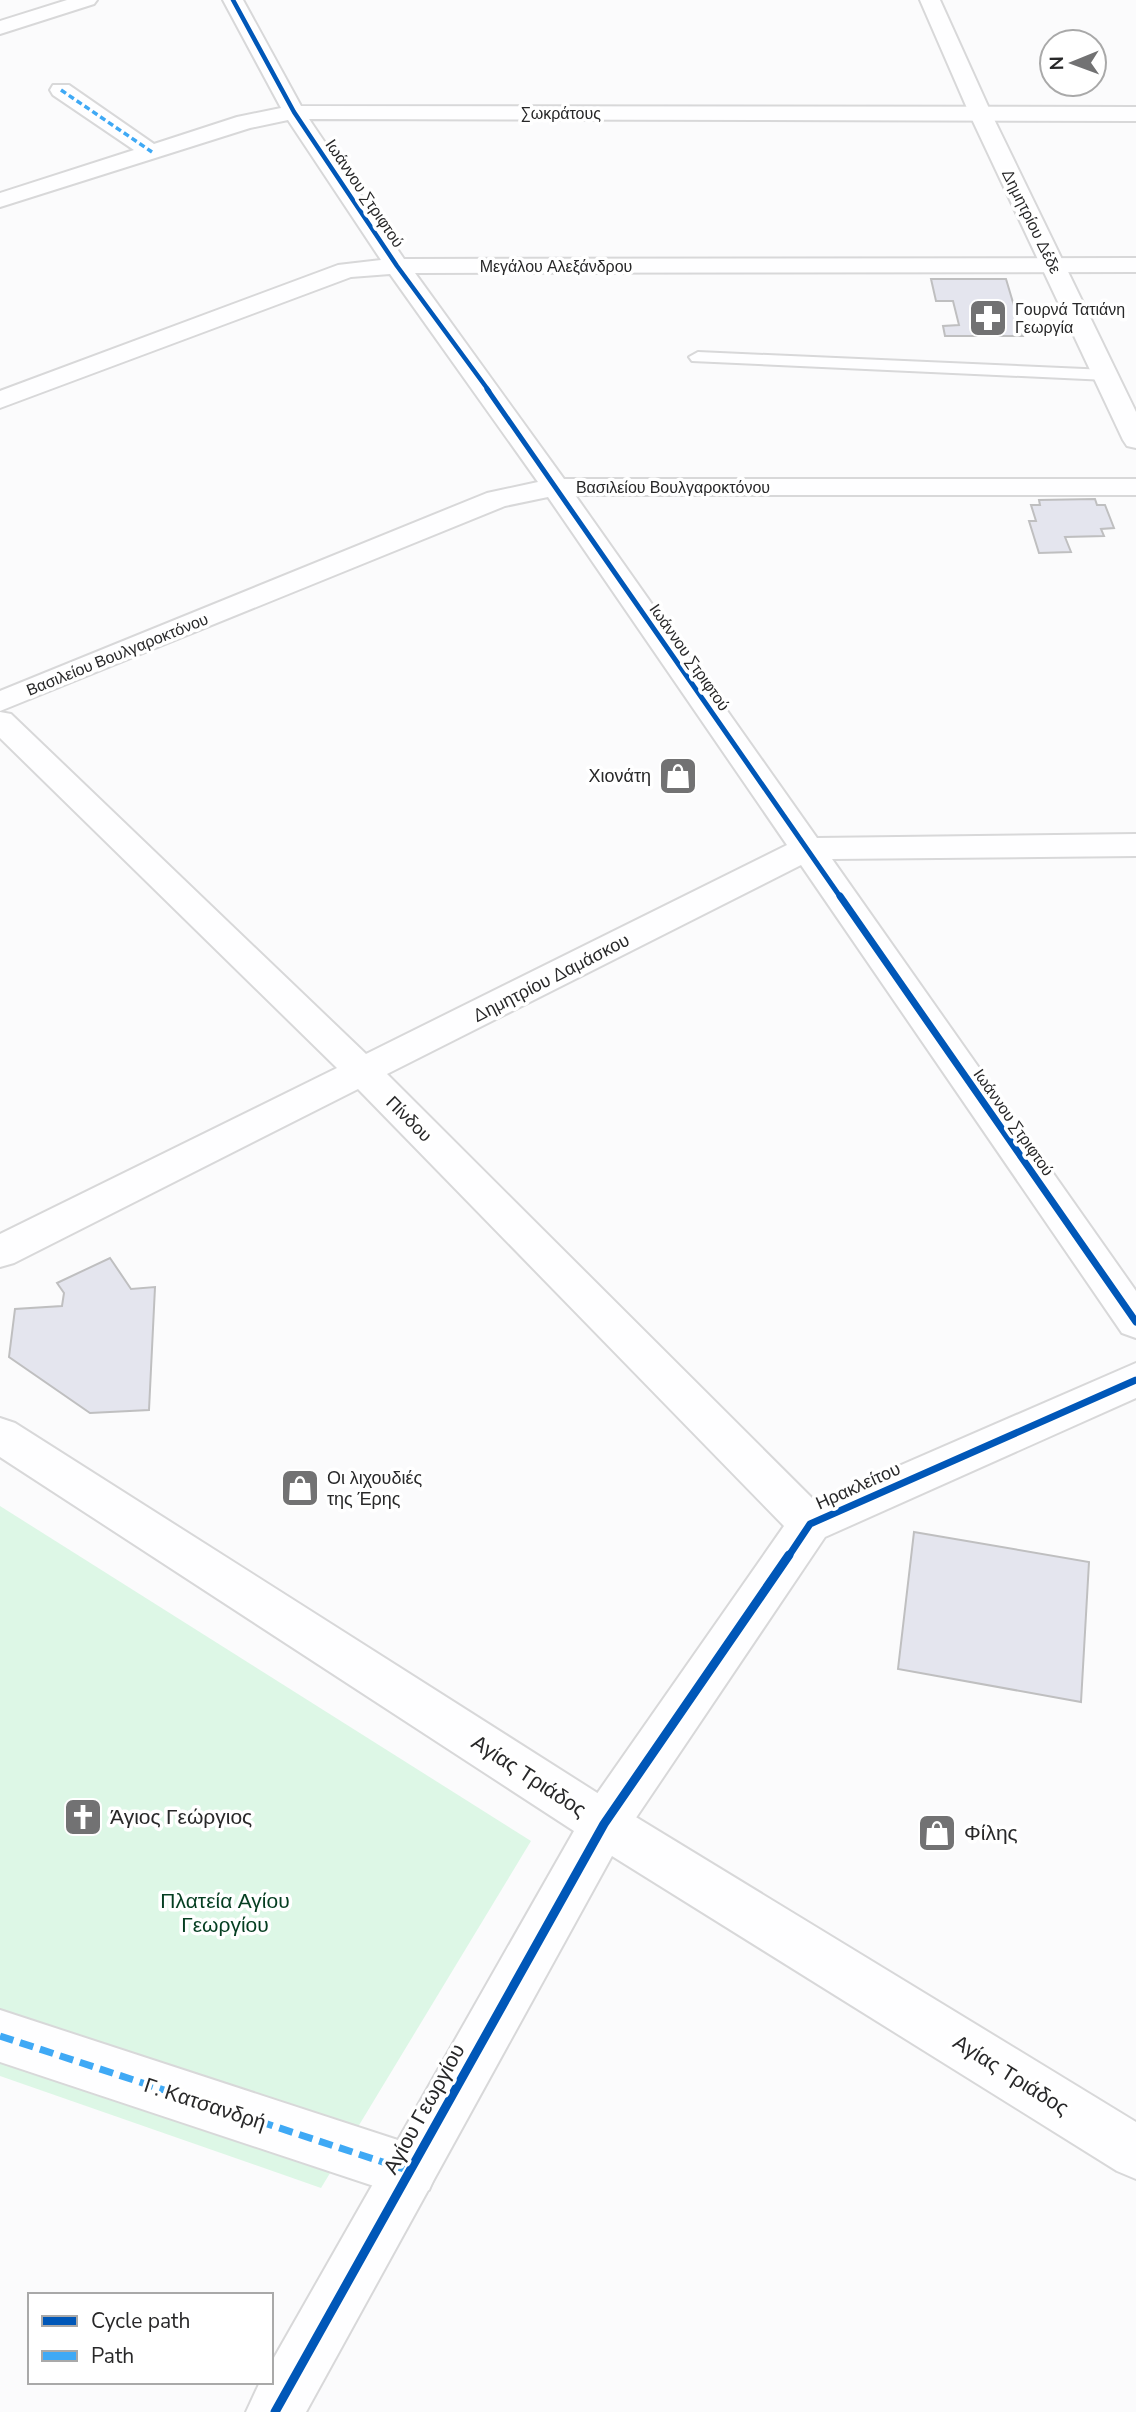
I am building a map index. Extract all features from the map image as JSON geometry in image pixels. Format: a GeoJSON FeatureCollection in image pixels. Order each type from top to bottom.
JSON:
{"type":"FeatureCollection","features":[{"type":"Feature","properties":{"kind":"street"},"geometry":{"type":"LineString","coordinates":[[0,28],[87,0]]}},
{"type":"Feature","properties":{"kind":"street","name":"Ιωάννου Στριφτού"},"geometry":{"type":"LineString","coordinates":[[233,0],[294,112],[397,266],[472,367],[1136,1322]]}},
{"type":"Feature","properties":{"kind":"street","name":"Δημητρίου Δέδε"},"geometry":{"type":"LineString","coordinates":[[930,0],[981,115],[1136,440]]}},
{"type":"Feature","properties":{"kind":"street"},"geometry":{"type":"LineString","coordinates":[[61,90],[152,152]]}},
{"type":"Feature","properties":{"kind":"street","name":"Σωκράτους"},"geometry":{"type":"LineString","coordinates":[[0,201],[245,122],[294,112],[1136,114]]}},
{"type":"Feature","properties":{"kind":"street","name":"Μεγάλου Αλεξάνδρου"},"geometry":{"type":"LineString","coordinates":[[0,400],[347,270],[397,266],[1136,265]]}},
{"type":"Feature","properties":{"kind":"street","name":"Βασιλείου Βουλγαροκτόνου"},"geometry":{"type":"LineString","coordinates":[[0,702],[497,499],[555,487],[1136,487]]}},
{"type":"Feature","properties":{"kind":"street","name":"Πίνδου"},"geometry":{"type":"LineString","coordinates":[[0,721],[363,1072],[810,1524]]}},
{"type":"Feature","properties":{"kind":"street","name":"Δημητρίου Δαμάσκου"},"geometry":{"type":"LineString","coordinates":[[0,1252],[807,849],[1136,845]]}},
{"type":"Feature","properties":{"kind":"street","name":"Ηρακλείτου"},"geometry":{"type":"LineString","coordinates":[[604,1824],[810,1524],[1136,1380]]}},
{"type":"Feature","properties":{"kind":"street","name":"Αγίας Τριάδος"},"geometry":{"type":"LineString","coordinates":[[0,1435],[604,1824],[1136,2152]]}},
{"type":"Feature","properties":{"kind":"street","name":"Αγίου Γεωργίου"},"geometry":{"type":"LineString","coordinates":[[275,2412],[604,1824]]}},
{"type":"Feature","properties":{"kind":"street","name":"Γ. Κατσανδρή"},"geometry":{"type":"LineString","coordinates":[[0,2036],[410,2171]]}},
{"type":"Feature","properties":{"kind":"lane"},"geometry":{"type":"LineString","coordinates":[[698,357],[1107,376]]}},
{"type":"Feature","properties":{"kind":"green space","name":"Πλατεία Αγίου Γεωργίου"},"geometry":{"type":"Polygon","coordinates":[[[0,1506],[531,1841],[321,2188],[0,2076],[0,1506]]]}},
{"type":"Feature","properties":{"kind":"building"},"geometry":{"type":"Polygon","coordinates":[[[931,279],[1006,279],[1023,336],[945,336],[943,326],[959,325],[953,301],[936,301],[931,279]]]}},
{"type":"Feature","properties":{"kind":"building"},"geometry":{"type":"Polygon","coordinates":[[[1095,499],[1097,505],[1105,505],[1114,528],[1101,529],[1104,536],[1065,537],[1071,552],[1039,553],[1029,521],[1036,521],[1031,505],[1040,505],[1039,500],[1095,499]]]}},
{"type":"Feature","properties":{"kind":"building"},"geometry":{"type":"Polygon","coordinates":[[[110,1258],[131,1289],[155,1287],[149,1410],[90,1413],[9,1357],[15,1309],[62,1306],[64,1293],[57,1283],[110,1258]]]}},
{"type":"Feature","properties":{"kind":"building"},"geometry":{"type":"Polygon","coordinates":[[[914,1532],[1089,1562],[1081,1702],[898,1669],[914,1532]]]}},
{"type":"Feature","properties":{"kind":"marked path"},"geometry":{"type":"LineString","coordinates":[[61,90],[152,152]]}},
{"type":"Feature","properties":{"kind":"marked path"},"geometry":{"type":"LineString","coordinates":[[0,2036],[410,2171]]}},
{"type":"Feature","properties":{"kind":"cycle path"},"geometry":{"type":"LineString","coordinates":[[233,0],[294,112],[397,266],[472,367],[1136,1322]]}},
{"type":"Feature","properties":{"kind":"cycle path"},"geometry":{"type":"LineString","coordinates":[[275,2412],[604,1824],[810,1524],[1136,1380]]}},
{"type":"Feature","properties":{"kind":"place","name":"Γουρνά Τατιάνη Γεωργία"},"geometry":{"type":"Point","coordinates":[988,318]}},
{"type":"Feature","properties":{"kind":"place","name":"Χιονάτη"},"geometry":{"type":"Point","coordinates":[678,776]}},
{"type":"Feature","properties":{"kind":"place","name":"Οι λιχουδιές της Έρης"},"geometry":{"type":"Point","coordinates":[300,1488]}},
{"type":"Feature","properties":{"kind":"place","name":"Άγιος Γεώργιος"},"geometry":{"type":"Point","coordinates":[83,1817]}},
{"type":"Feature","properties":{"kind":"place","name":"Φίλης"},"geometry":{"type":"Point","coordinates":[937,1833]}}]}
